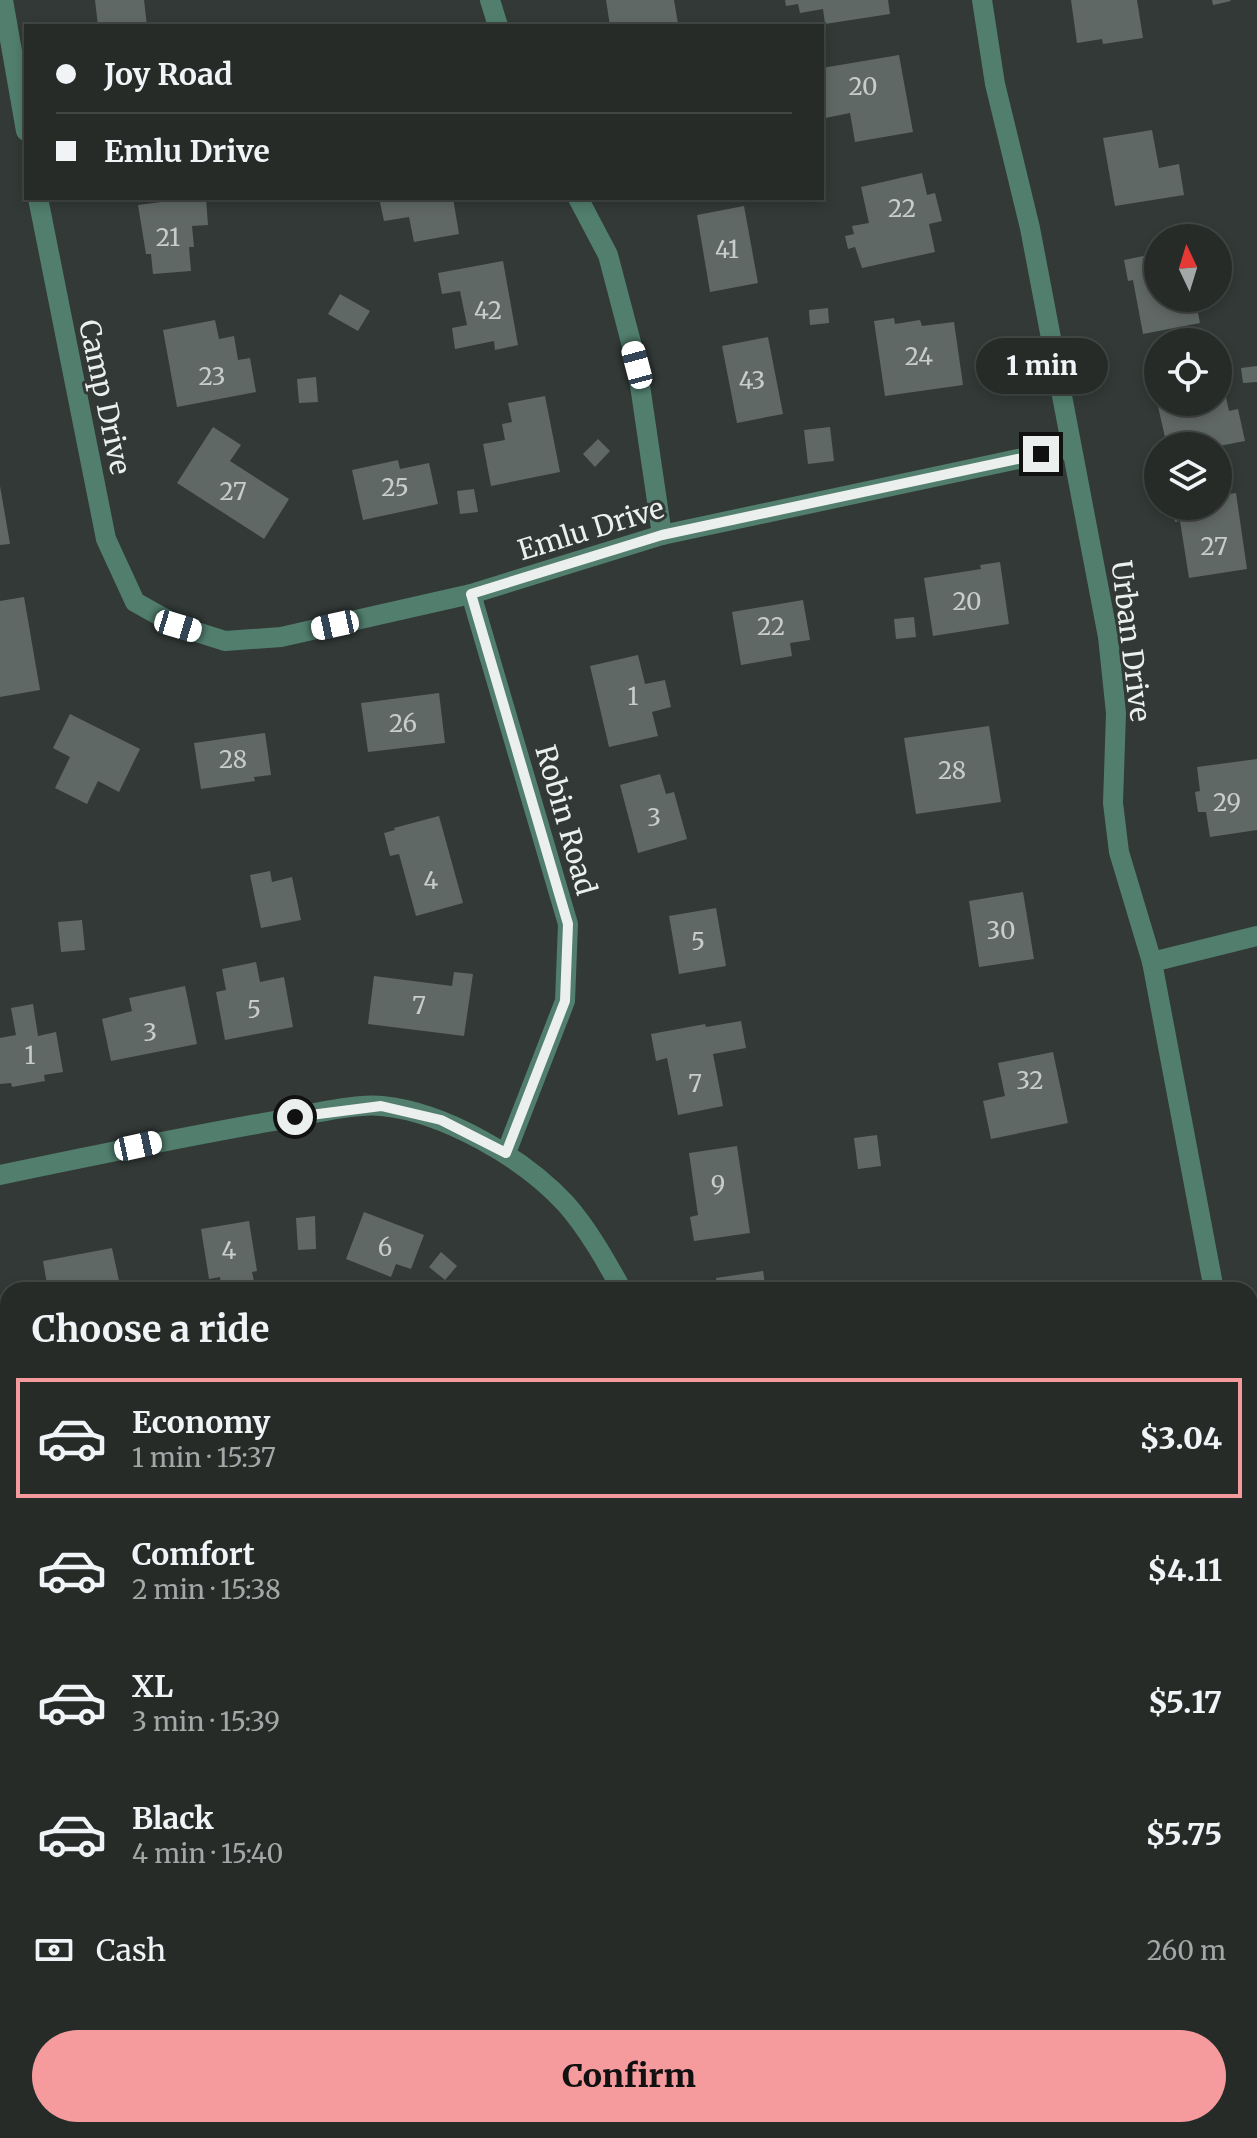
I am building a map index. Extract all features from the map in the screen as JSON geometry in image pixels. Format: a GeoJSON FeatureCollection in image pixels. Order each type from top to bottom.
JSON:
{"type":"FeatureCollection","features":[{"type":"Feature","properties":{"kind":"street"},"geometry":{"type":"LineString","coordinates":[[3,0],[24,120]]}},
{"type":"Feature","properties":{"kind":"street"},"geometry":{"type":"LineString","coordinates":[[490,0],[497,24]]}},
{"type":"Feature","properties":{"kind":"street","name":"Urban Drive"},"geometry":{"type":"LineString","coordinates":[[982,0],[995,84],[1030,228],[1108,637],[1116,713],[1113,803],[1119,852],[1152,962],[1212,1282]]}},
{"type":"Feature","properties":{"kind":"street","name":"Camp Drive"},"geometry":{"type":"LineString","coordinates":[[38,200],[106,539],[135,602]]}},
{"type":"Feature","properties":{"kind":"street"},"geometry":{"type":"LineString","coordinates":[[579,200],[608,255],[637,365],[662,535]]}},
{"type":"Feature","properties":{"kind":"street","name":"Emlu Drive"},"geometry":{"type":"LineString","coordinates":[[135,602],[178,626],[225,641],[281,637],[471,594],[662,535],[1070,448]]}},
{"type":"Feature","properties":{"kind":"street","name":"Robin Road"},"geometry":{"type":"LineString","coordinates":[[471,594],[568,924],[565,1001],[506,1153]]}},
{"type":"Feature","properties":{"kind":"street"},"geometry":{"type":"LineString","coordinates":[[1152,962],[1257,936]]}},
{"type":"Feature","properties":{"kind":"street"},"geometry":{"type":"LineString","coordinates":[[0,1175],[193,1135],[321,1112],[381,1106],[441,1120],[506,1153],[566,1204],[618,1282]]}},
{"type":"Feature","properties":{"kind":"building"},"geometry":{"type":"Polygon","coordinates":[[[95,0],[144,0],[147,24],[98,24],[95,0]]]}},
{"type":"Feature","properties":{"kind":"building"},"geometry":{"type":"Polygon","coordinates":[[[606,0],[674,0],[678,24],[610,24],[606,0]]]}},
{"type":"Feature","properties":{"kind":"building"},"geometry":{"type":"Polygon","coordinates":[[[785,0],[888,0],[890,14],[825,24],[823,9],[800,13],[798,4],[786,6],[785,0]]]}},
{"type":"Feature","properties":{"kind":"building"},"geometry":{"type":"Polygon","coordinates":[[[1071,0],[1137,0],[1143,38],[1103,44],[1102,39],[1077,43],[1071,0]]]}},
{"type":"Feature","properties":{"kind":"building"},"geometry":{"type":"Polygon","coordinates":[[[1212,0],[1230,0],[1231,1],[1213,5],[1212,0]]]}},
{"type":"Feature","properties":{"kind":"building"},"geometry":{"type":"Polygon","coordinates":[[[899,55],[913,132],[855,142],[850,113],[825,118],[824,68],[899,55]]]}},
{"type":"Feature","properties":{"kind":"building"},"geometry":{"type":"Polygon","coordinates":[[[1152,130],[1159,168],[1179,164],[1184,195],[1115,206],[1103,138],[1152,130]]]}},
{"type":"Feature","properties":{"kind":"building"},"geometry":{"type":"Polygon","coordinates":[[[922,173],[927,195],[935,193],[942,221],[929,224],[935,252],[862,268],[855,247],[848,249],[845,236],[854,234],[852,226],[869,223],[861,187],[922,173]]]}},
{"type":"Feature","properties":{"kind":"building"},"geometry":{"type":"Polygon","coordinates":[[[206,200],[208,225],[192,226],[194,247],[189,247],[191,271],[153,274],[151,254],[146,254],[138,205],[206,200]]]}},
{"type":"Feature","properties":{"kind":"building"},"geometry":{"type":"Polygon","coordinates":[[[379,200],[453,200],[459,234],[414,242],[409,217],[384,221],[379,200]]]}},
{"type":"Feature","properties":{"kind":"building"},"geometry":{"type":"Polygon","coordinates":[[[744,206],[758,283],[710,292],[697,215],[744,206]]]}},
{"type":"Feature","properties":{"kind":"building"},"geometry":{"type":"Polygon","coordinates":[[[1144,256],[1144,312],[1198,312],[1200,323],[1174,328],[1144,328],[1143,334],[1133,280],[1128,281],[1124,260],[1144,256]]]}},
{"type":"Feature","properties":{"kind":"building"},"geometry":{"type":"Polygon","coordinates":[[[503,261],[518,345],[495,350],[494,341],[455,349],[452,328],[467,325],[460,291],[442,294],[438,273],[503,261]]]}},
{"type":"Feature","properties":{"kind":"building"},"geometry":{"type":"Polygon","coordinates":[[[340,294],[370,311],[358,331],[328,314],[340,294]]]}},
{"type":"Feature","properties":{"kind":"building"},"geometry":{"type":"Polygon","coordinates":[[[828,308],[829,323],[810,325],[809,310],[828,308]]]}},
{"type":"Feature","properties":{"kind":"building"},"geometry":{"type":"Polygon","coordinates":[[[894,318],[895,324],[920,320],[922,326],[954,322],[963,385],[885,396],[874,321],[894,318]]]}},
{"type":"Feature","properties":{"kind":"building"},"geometry":{"type":"Polygon","coordinates":[[[215,320],[219,339],[234,336],[238,360],[250,358],[256,392],[177,407],[163,330],[215,320]]]}},
{"type":"Feature","properties":{"kind":"building"},"geometry":{"type":"Polygon","coordinates":[[[768,337],[783,414],[737,423],[722,346],[768,337]]]}},
{"type":"Feature","properties":{"kind":"building"},"geometry":{"type":"Polygon","coordinates":[[[1257,366],[1257,382],[1243,383],[1241,368],[1257,366]]]}},
{"type":"Feature","properties":{"kind":"building"},"geometry":{"type":"Polygon","coordinates":[[[316,377],[318,402],[299,403],[297,379],[316,377]]]}},
{"type":"Feature","properties":{"kind":"building"},"geometry":{"type":"Polygon","coordinates":[[[545,396],[560,472],[491,486],[483,444],[505,440],[502,424],[512,422],[508,403],[545,396]]]}},
{"type":"Feature","properties":{"kind":"building"},"geometry":{"type":"Polygon","coordinates":[[[1238,409],[1245,441],[1232,444],[1232,432],[1164,432],[1160,416],[1232,416],[1232,410],[1238,409]]]}},
{"type":"Feature","properties":{"kind":"building"},"geometry":{"type":"Polygon","coordinates":[[[213,427],[241,445],[230,461],[289,499],[264,539],[177,483],[213,427]]]}},
{"type":"Feature","properties":{"kind":"building"},"geometry":{"type":"Polygon","coordinates":[[[830,427],[834,461],[808,464],[804,430],[830,427]]]}},
{"type":"Feature","properties":{"kind":"building"},"geometry":{"type":"Polygon","coordinates":[[[598,439],[610,451],[595,467],[583,454],[598,439]]]}},
{"type":"Feature","properties":{"kind":"building"},"geometry":{"type":"Polygon","coordinates":[[[398,460],[400,469],[429,463],[438,504],[363,520],[352,470],[398,460]]]}},
{"type":"Feature","properties":{"kind":"building"},"geometry":{"type":"Polygon","coordinates":[[[0,486],[10,544],[0,545],[0,486]]]}},
{"type":"Feature","properties":{"kind":"building"},"geometry":{"type":"Polygon","coordinates":[[[474,489],[478,512],[460,514],[457,491],[474,489]]]}},
{"type":"Feature","properties":{"kind":"building"},"geometry":{"type":"Polygon","coordinates":[[[1232,493],[1236,493],[1247,569],[1189,578],[1180,521],[1175,520],[1232,520],[1232,493]]]}},
{"type":"Feature","properties":{"kind":"building"},"geometry":{"type":"Polygon","coordinates":[[[1000,562],[1009,624],[933,636],[924,578],[981,569],[980,565],[1000,562]]]}},
{"type":"Feature","properties":{"kind":"building"},"geometry":{"type":"Polygon","coordinates":[[[24,597],[40,690],[0,697],[0,601],[24,597]]]}},
{"type":"Feature","properties":{"kind":"building"},"geometry":{"type":"Polygon","coordinates":[[[803,600],[810,640],[790,643],[792,656],[741,665],[732,612],[803,600]]]}},
{"type":"Feature","properties":{"kind":"building"},"geometry":{"type":"Polygon","coordinates":[[[914,617],[916,637],[896,639],[894,619],[914,617]]]}},
{"type":"Feature","properties":{"kind":"building"},"geometry":{"type":"Polygon","coordinates":[[[638,655],[645,684],[665,680],[671,707],[652,712],[658,736],[609,747],[590,666],[638,655]]]}},
{"type":"Feature","properties":{"kind":"building"},"geometry":{"type":"Polygon","coordinates":[[[439,693],[445,743],[368,752],[361,703],[439,693]]]}},
{"type":"Feature","properties":{"kind":"building"},"geometry":{"type":"Polygon","coordinates":[[[70,714],[140,749],[119,792],[98,781],[87,804],[55,788],[70,757],[53,748],[70,714]]]}},
{"type":"Feature","properties":{"kind":"building"},"geometry":{"type":"Polygon","coordinates":[[[989,726],[1001,802],[916,814],[904,738],[989,726]]]}},
{"type":"Feature","properties":{"kind":"building"},"geometry":{"type":"Polygon","coordinates":[[[265,733],[271,775],[254,777],[255,781],[201,789],[194,743],[265,733]]]}},
{"type":"Feature","properties":{"kind":"building"},"geometry":{"type":"Polygon","coordinates":[[[1257,759],[1257,830],[1210,837],[1206,812],[1198,812],[1195,792],[1200,791],[1197,767],[1257,759]]]}},
{"type":"Feature","properties":{"kind":"building"},"geometry":{"type":"Polygon","coordinates":[[[660,774],[666,794],[674,792],[687,839],[638,853],[620,785],[660,774]]]}},
{"type":"Feature","properties":{"kind":"building"},"geometry":{"type":"Polygon","coordinates":[[[439,816],[463,903],[416,916],[399,854],[390,856],[384,833],[439,816]]]}},
{"type":"Feature","properties":{"kind":"building"},"geometry":{"type":"Polygon","coordinates":[[[270,871],[272,882],[292,877],[301,920],[261,928],[250,875],[270,871]]]}},
{"type":"Feature","properties":{"kind":"building"},"geometry":{"type":"Polygon","coordinates":[[[1023,892],[1034,959],[979,967],[969,901],[1023,892]]]}},
{"type":"Feature","properties":{"kind":"building"},"geometry":{"type":"Polygon","coordinates":[[[716,908],[726,966],[679,974],[669,916],[716,908]]]}},
{"type":"Feature","properties":{"kind":"building"},"geometry":{"type":"Polygon","coordinates":[[[82,920],[85,950],[61,952],[58,922],[82,920]]]}},
{"type":"Feature","properties":{"kind":"building"},"geometry":{"type":"Polygon","coordinates":[[[256,962],[260,982],[284,977],[293,1027],[225,1040],[216,992],[226,990],[222,969],[256,962]]]}},
{"type":"Feature","properties":{"kind":"building"},"geometry":{"type":"Polygon","coordinates":[[[454,972],[473,974],[464,1036],[368,1024],[374,976],[452,986],[454,972]]]}},
{"type":"Feature","properties":{"kind":"building"},"geometry":{"type":"Polygon","coordinates":[[[185,986],[197,1044],[111,1061],[102,1019],[132,1011],[129,998],[185,986]]]}},
{"type":"Feature","properties":{"kind":"building"},"geometry":{"type":"Polygon","coordinates":[[[33,1004],[38,1036],[56,1032],[63,1072],[44,1075],[45,1081],[12,1087],[11,1083],[0,1084],[0,1038],[16,1035],[11,1008],[33,1004]]]}},
{"type":"Feature","properties":{"kind":"building"},"geometry":{"type":"Polygon","coordinates":[[[741,1021],[746,1048],[713,1054],[723,1106],[678,1115],[667,1058],[656,1061],[651,1034],[741,1021]]]}},
{"type":"Feature","properties":{"kind":"building"},"geometry":{"type":"Polygon","coordinates":[[[1053,1052],[1068,1123],[991,1139],[983,1101],[1005,1096],[998,1063],[1053,1052]]]}},
{"type":"Feature","properties":{"kind":"building"},"geometry":{"type":"Polygon","coordinates":[[[877,1135],[881,1166],[858,1169],[854,1138],[877,1135]]]}},
{"type":"Feature","properties":{"kind":"building"},"geometry":{"type":"Polygon","coordinates":[[[737,1146],[750,1233],[694,1241],[690,1217],[698,1215],[689,1153],[737,1146]]]}},
{"type":"Feature","properties":{"kind":"building"},"geometry":{"type":"Polygon","coordinates":[[[364,1212],[424,1235],[411,1269],[396,1264],[391,1277],[346,1259],[364,1212]]]}},
{"type":"Feature","properties":{"kind":"building"},"geometry":{"type":"Polygon","coordinates":[[[315,1216],[316,1249],[298,1250],[296,1218],[315,1216]]]}},
{"type":"Feature","properties":{"kind":"building"},"geometry":{"type":"Polygon","coordinates":[[[249,1221],[257,1271],[252,1272],[254,1282],[221,1282],[220,1277],[209,1279],[201,1229],[249,1221]]]}},
{"type":"Feature","properties":{"kind":"building"},"geometry":{"type":"Polygon","coordinates":[[[112,1248],[119,1282],[47,1282],[43,1261],[112,1248]]]}},
{"type":"Feature","properties":{"kind":"building"},"geometry":{"type":"Polygon","coordinates":[[[441,1252],[457,1266],[445,1280],[429,1267],[441,1252]]]}},
{"type":"Feature","properties":{"kind":"building"},"geometry":{"type":"Polygon","coordinates":[[[763,1271],[765,1282],[716,1282],[716,1278],[763,1271]]]}},
{"type":"Feature","properties":{"kind":"route"},"geometry":{"type":"LineString","coordinates":[[295,1117],[381,1106],[441,1120],[506,1153],[565,1001],[568,924],[471,594],[662,535],[1041,454]]}}]}
